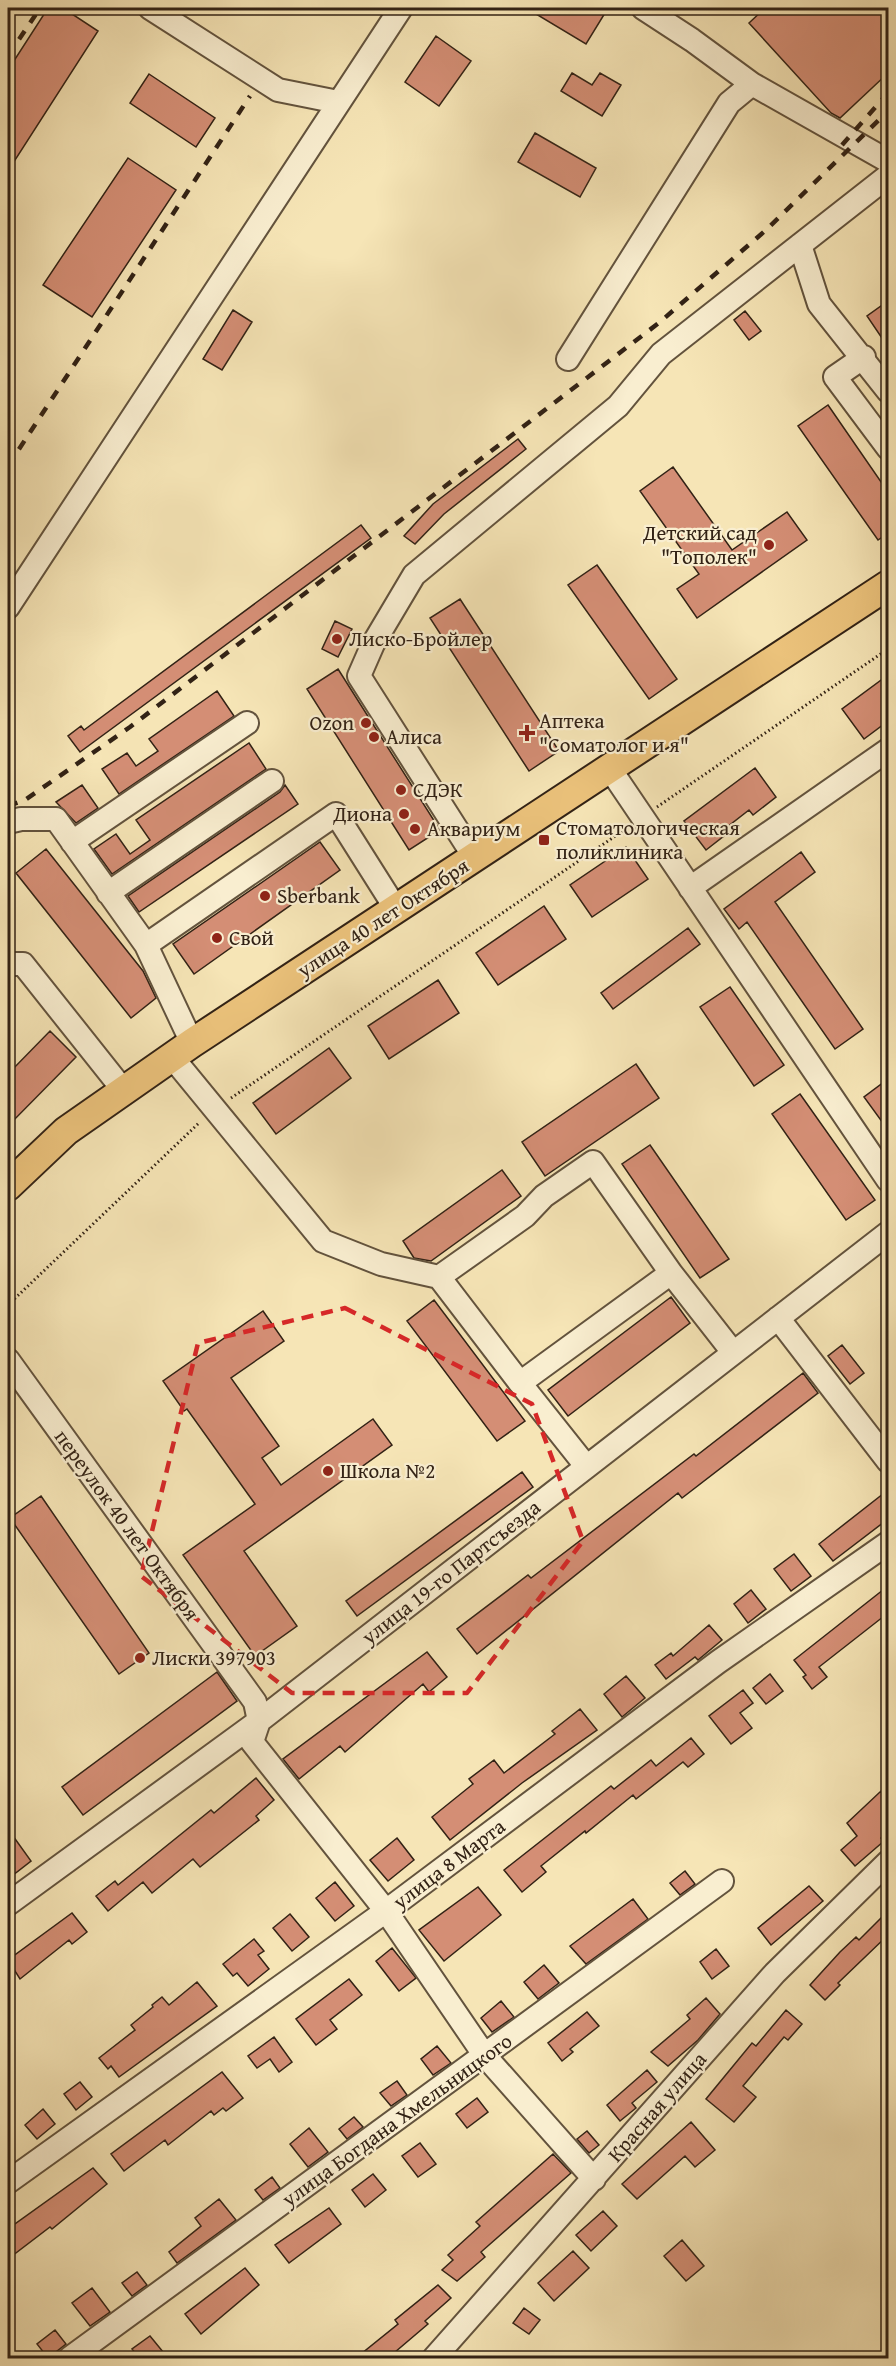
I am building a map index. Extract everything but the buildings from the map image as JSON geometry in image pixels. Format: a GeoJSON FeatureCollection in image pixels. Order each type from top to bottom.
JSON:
{"type":"FeatureCollection","features":[{"type":"Feature","properties":{"kind":"main road","name":"улица 40 лет Октября"},"geometry":{"type":"LineString","coordinates":[[8,1186],[66,1131],[182,1050],[888,585]]}},
{"type":"Feature","properties":{"kind":"street"},"geometry":{"type":"LineString","coordinates":[[150,8],[278,90],[338,102]]}},
{"type":"Feature","properties":{"kind":"street"},"geometry":{"type":"LineString","coordinates":[[8,607],[400,8]]}},
{"type":"Feature","properties":{"kind":"street"},"geometry":{"type":"LineString","coordinates":[[643,8],[752,84],[888,161]]}},
{"type":"Feature","properties":{"kind":"street"},"geometry":{"type":"LineString","coordinates":[[568,359],[729,103],[752,84]]}},
{"type":"Feature","properties":{"kind":"street"},"geometry":{"type":"LineString","coordinates":[[475,858],[359,676],[373,644],[414,576],[618,406],[661,354],[888,176]]}},
{"type":"Feature","properties":{"kind":"street"},"geometry":{"type":"LineString","coordinates":[[800,245],[819,304],[864,357],[888,391]]}},
{"type":"Feature","properties":{"kind":"street"},"geometry":{"type":"LineString","coordinates":[[864,357],[836,377],[888,448]]}},
{"type":"Feature","properties":{"kind":"street"},"geometry":{"type":"LineString","coordinates":[[72,842],[247,723]]}},
{"type":"Feature","properties":{"kind":"street"},"geometry":{"type":"LineString","coordinates":[[690,888],[888,750]]}},
{"type":"Feature","properties":{"kind":"street"},"geometry":{"type":"LineString","coordinates":[[610,769],[888,1180]]}},
{"type":"Feature","properties":{"kind":"street"},"geometry":{"type":"LineString","coordinates":[[108,893],[272,781]]}},
{"type":"Feature","properties":{"kind":"street"},"geometry":{"type":"LineString","coordinates":[[146,945],[336,814],[396,909]]}},
{"type":"Feature","properties":{"kind":"street"},"geometry":{"type":"LineString","coordinates":[[8,822],[21,819],[56,819],[146,945],[182,1050],[213,1110],[323,1241],[381,1264],[439,1277],[586,1466]]}},
{"type":"Feature","properties":{"kind":"street"},"geometry":{"type":"LineString","coordinates":[[8,964],[24,964],[124,1091]]}},
{"type":"Feature","properties":{"kind":"street"},"geometry":{"type":"LineString","coordinates":[[439,1277],[525,1216],[544,1196],[593,1162],[671,1273],[732,1352]]}},
{"type":"Feature","properties":{"kind":"street","name":"улица 19-го Партсъезда"},"geometry":{"type":"LineString","coordinates":[[8,1904],[259,1721],[888,1233]]}},
{"type":"Feature","properties":{"kind":"street"},"geometry":{"type":"LineString","coordinates":[[520,1383],[671,1273]]}},
{"type":"Feature","properties":{"kind":"street"},"geometry":{"type":"LineString","coordinates":[[778,1318],[888,1461]]}},
{"type":"Feature","properties":{"kind":"street","name":"переулок 40 лет Октября"},"geometry":{"type":"LineString","coordinates":[[8,1360],[255,1702],[259,1721],[252,1742],[386,1911],[485,2056],[594,2179]]}},
{"type":"Feature","properties":{"kind":"street","name":"улица 8 Марта"},"geometry":{"type":"LineString","coordinates":[[8,2182],[386,1911],[718,1662],[888,1543]]}},
{"type":"Feature","properties":{"kind":"street","name":"Красная улица"},"geometry":{"type":"LineString","coordinates":[[434,2358],[775,1974],[888,1862]]}},
{"type":"Feature","properties":{"kind":"street","name":"улица Богдана Хмельницкого"},"geometry":{"type":"LineString","coordinates":[[70,2358],[722,1881]]}},
{"type":"Feature","properties":{"kind":"path"},"geometry":{"type":"LineString","coordinates":[[8,1305],[213,1110],[888,649]]}},
{"type":"Feature","properties":{"kind":"highlighted area"},"geometry":{"type":"Polygon","coordinates":[[[345,1308],[532,1404],[583,1541],[467,1693],[292,1693],[141,1576],[198,1343],[345,1308]]]}},
{"type":"Feature","properties":{"kind":"railway"},"geometry":{"type":"LineString","coordinates":[[8,56],[40,8]]}},
{"type":"Feature","properties":{"kind":"railway"},"geometry":{"type":"LineString","coordinates":[[842,145],[888,93]]}},
{"type":"Feature","properties":{"kind":"railway"},"geometry":{"type":"LineString","coordinates":[[8,466],[250,96]]}},
{"type":"Feature","properties":{"kind":"railway"},"geometry":{"type":"LineString","coordinates":[[8,806],[25,800],[130,727],[660,322],[766,230],[888,111]]}},
{"type":"Feature","properties":{"kind":"place","name":"Детский сад \"Тополек\""},"geometry":{"type":"Point","coordinates":[769,545]}},
{"type":"Feature","properties":{"kind":"place","name":"Лиско-Бройлер"},"geometry":{"type":"Point","coordinates":[337,639]}},
{"type":"Feature","properties":{"kind":"place","name":"Ozon"},"geometry":{"type":"Point","coordinates":[366,723]}},
{"type":"Feature","properties":{"kind":"place","name":"Аптека \"Соматолог и я\""},"geometry":{"type":"Point","coordinates":[527,733]}},
{"type":"Feature","properties":{"kind":"place","name":"Алиса"},"geometry":{"type":"Point","coordinates":[374,737]}},
{"type":"Feature","properties":{"kind":"place","name":"СДЭК"},"geometry":{"type":"Point","coordinates":[401,790]}},
{"type":"Feature","properties":{"kind":"place","name":"Диона"},"geometry":{"type":"Point","coordinates":[404,814]}},
{"type":"Feature","properties":{"kind":"place","name":"Аквариум"},"geometry":{"type":"Point","coordinates":[415,829]}},
{"type":"Feature","properties":{"kind":"place","name":"Стоматологическая поликлиника"},"geometry":{"type":"Point","coordinates":[544,840]}},
{"type":"Feature","properties":{"kind":"place","name":"Sberbank"},"geometry":{"type":"Point","coordinates":[265,896]}},
{"type":"Feature","properties":{"kind":"place","name":"Свой"},"geometry":{"type":"Point","coordinates":[217,938]}},
{"type":"Feature","properties":{"kind":"place","name":"Школа №2"},"geometry":{"type":"Point","coordinates":[328,1471]}},
{"type":"Feature","properties":{"kind":"place","name":"Лиски 397903"},"geometry":{"type":"Point","coordinates":[140,1658]}}]}
